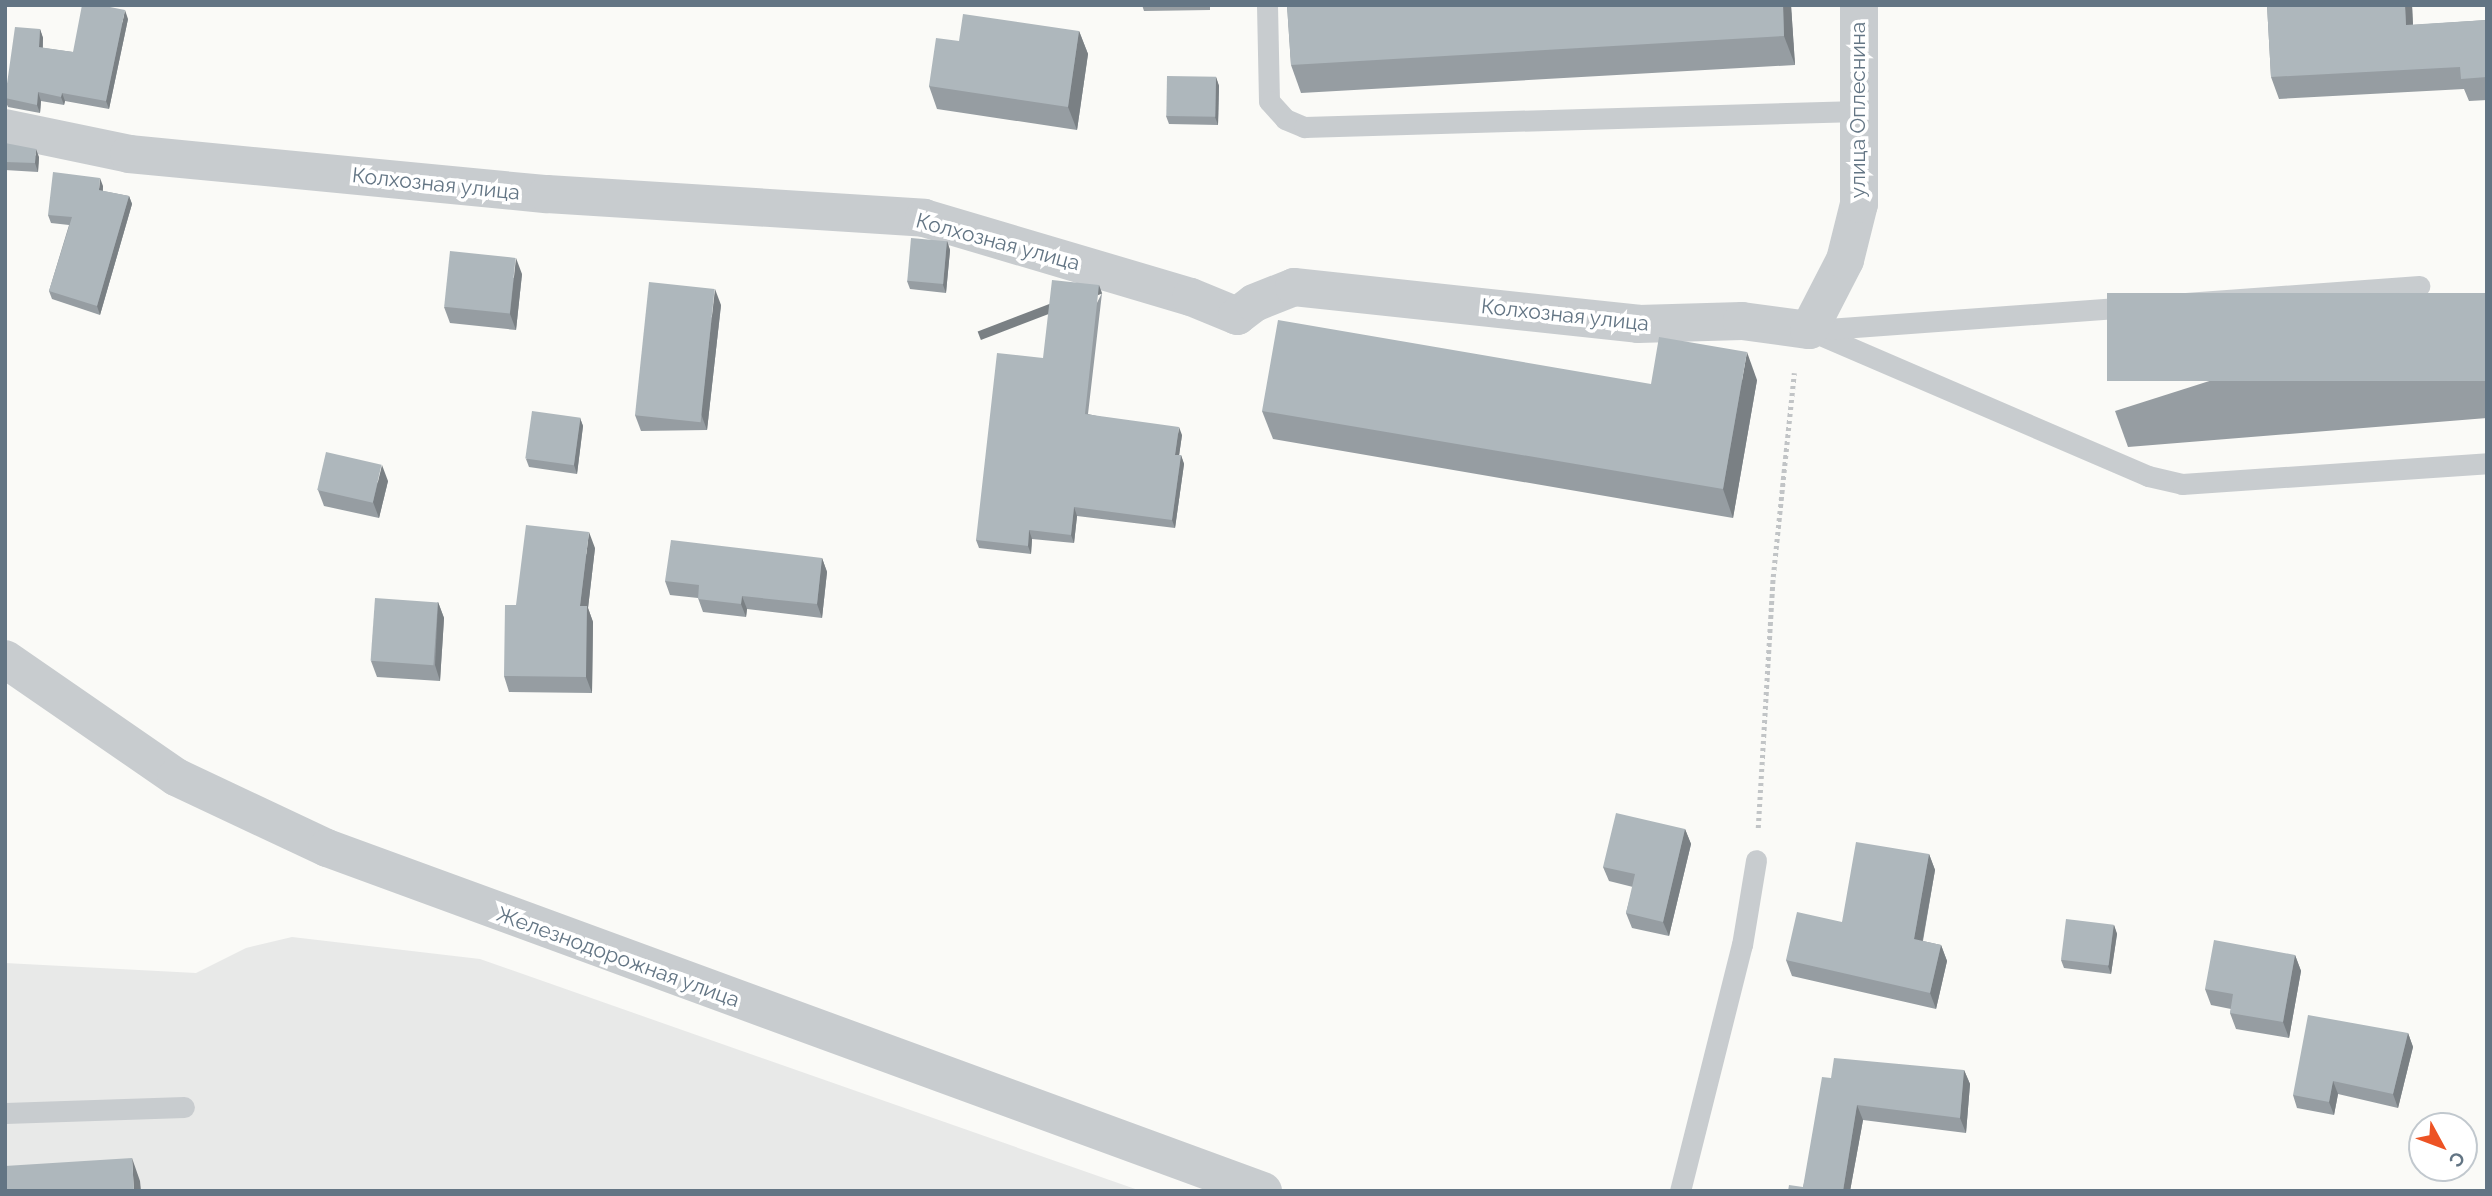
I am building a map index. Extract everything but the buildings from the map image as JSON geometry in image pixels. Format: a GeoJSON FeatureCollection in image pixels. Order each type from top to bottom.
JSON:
{"type":"FeatureCollection","features":[{"type":"Feature","properties":{"kind":"street","name":"улица Оплеснина"},"geometry":{"type":"LineString","coordinates":[[1808,330],[1845,260],[1859,204],[1859,5]]}},
{"type":"Feature","properties":{"kind":"street","name":"Колхозная улица"},"geometry":{"type":"LineString","coordinates":[[5,128],[129,154],[251,166],[547,194],[924,218],[1191,297],[1237,316],[1254,303],[1294,287],[1638,324],[1741,321],[1808,330]]}},
{"type":"Feature","properties":{"kind":"street","name":"Железнодорожная улица"},"geometry":{"type":"LineString","coordinates":[[5,659],[176,777],[327,848],[1198,1180],[1263,1191]]}},
{"type":"Feature","properties":{"kind":"lane"},"geometry":{"type":"LineString","coordinates":[[1267,5],[1269,101],[1285,119],[1304,127],[1859,111]]}},
{"type":"Feature","properties":{"kind":"lane"},"geometry":{"type":"LineString","coordinates":[[1808,330],[2419,286]]}},
{"type":"Feature","properties":{"kind":"lane"},"geometry":{"type":"LineString","coordinates":[[1808,330],[2148,476],[2182,484],[2487,463]]}},
{"type":"Feature","properties":{"kind":"lane"},"geometry":{"type":"LineString","coordinates":[[1680,1191],[1739,958],[1756,860]]}},
{"type":"Feature","properties":{"kind":"lane"},"geometry":{"type":"LineString","coordinates":[[5,1113],[184,1107]]}},
{"type":"Feature","properties":{"kind":"path"},"geometry":{"type":"LineString","coordinates":[[1756,860],[1774,564],[1794,367],[1808,330]]}},
{"type":"Feature","properties":{"kind":"shaded area"},"geometry":{"type":"Polygon","coordinates":[[[292,937],[480,959],[1141,1191],[5,1191],[5,963],[196,973],[246,948],[292,937]]]}}]}
